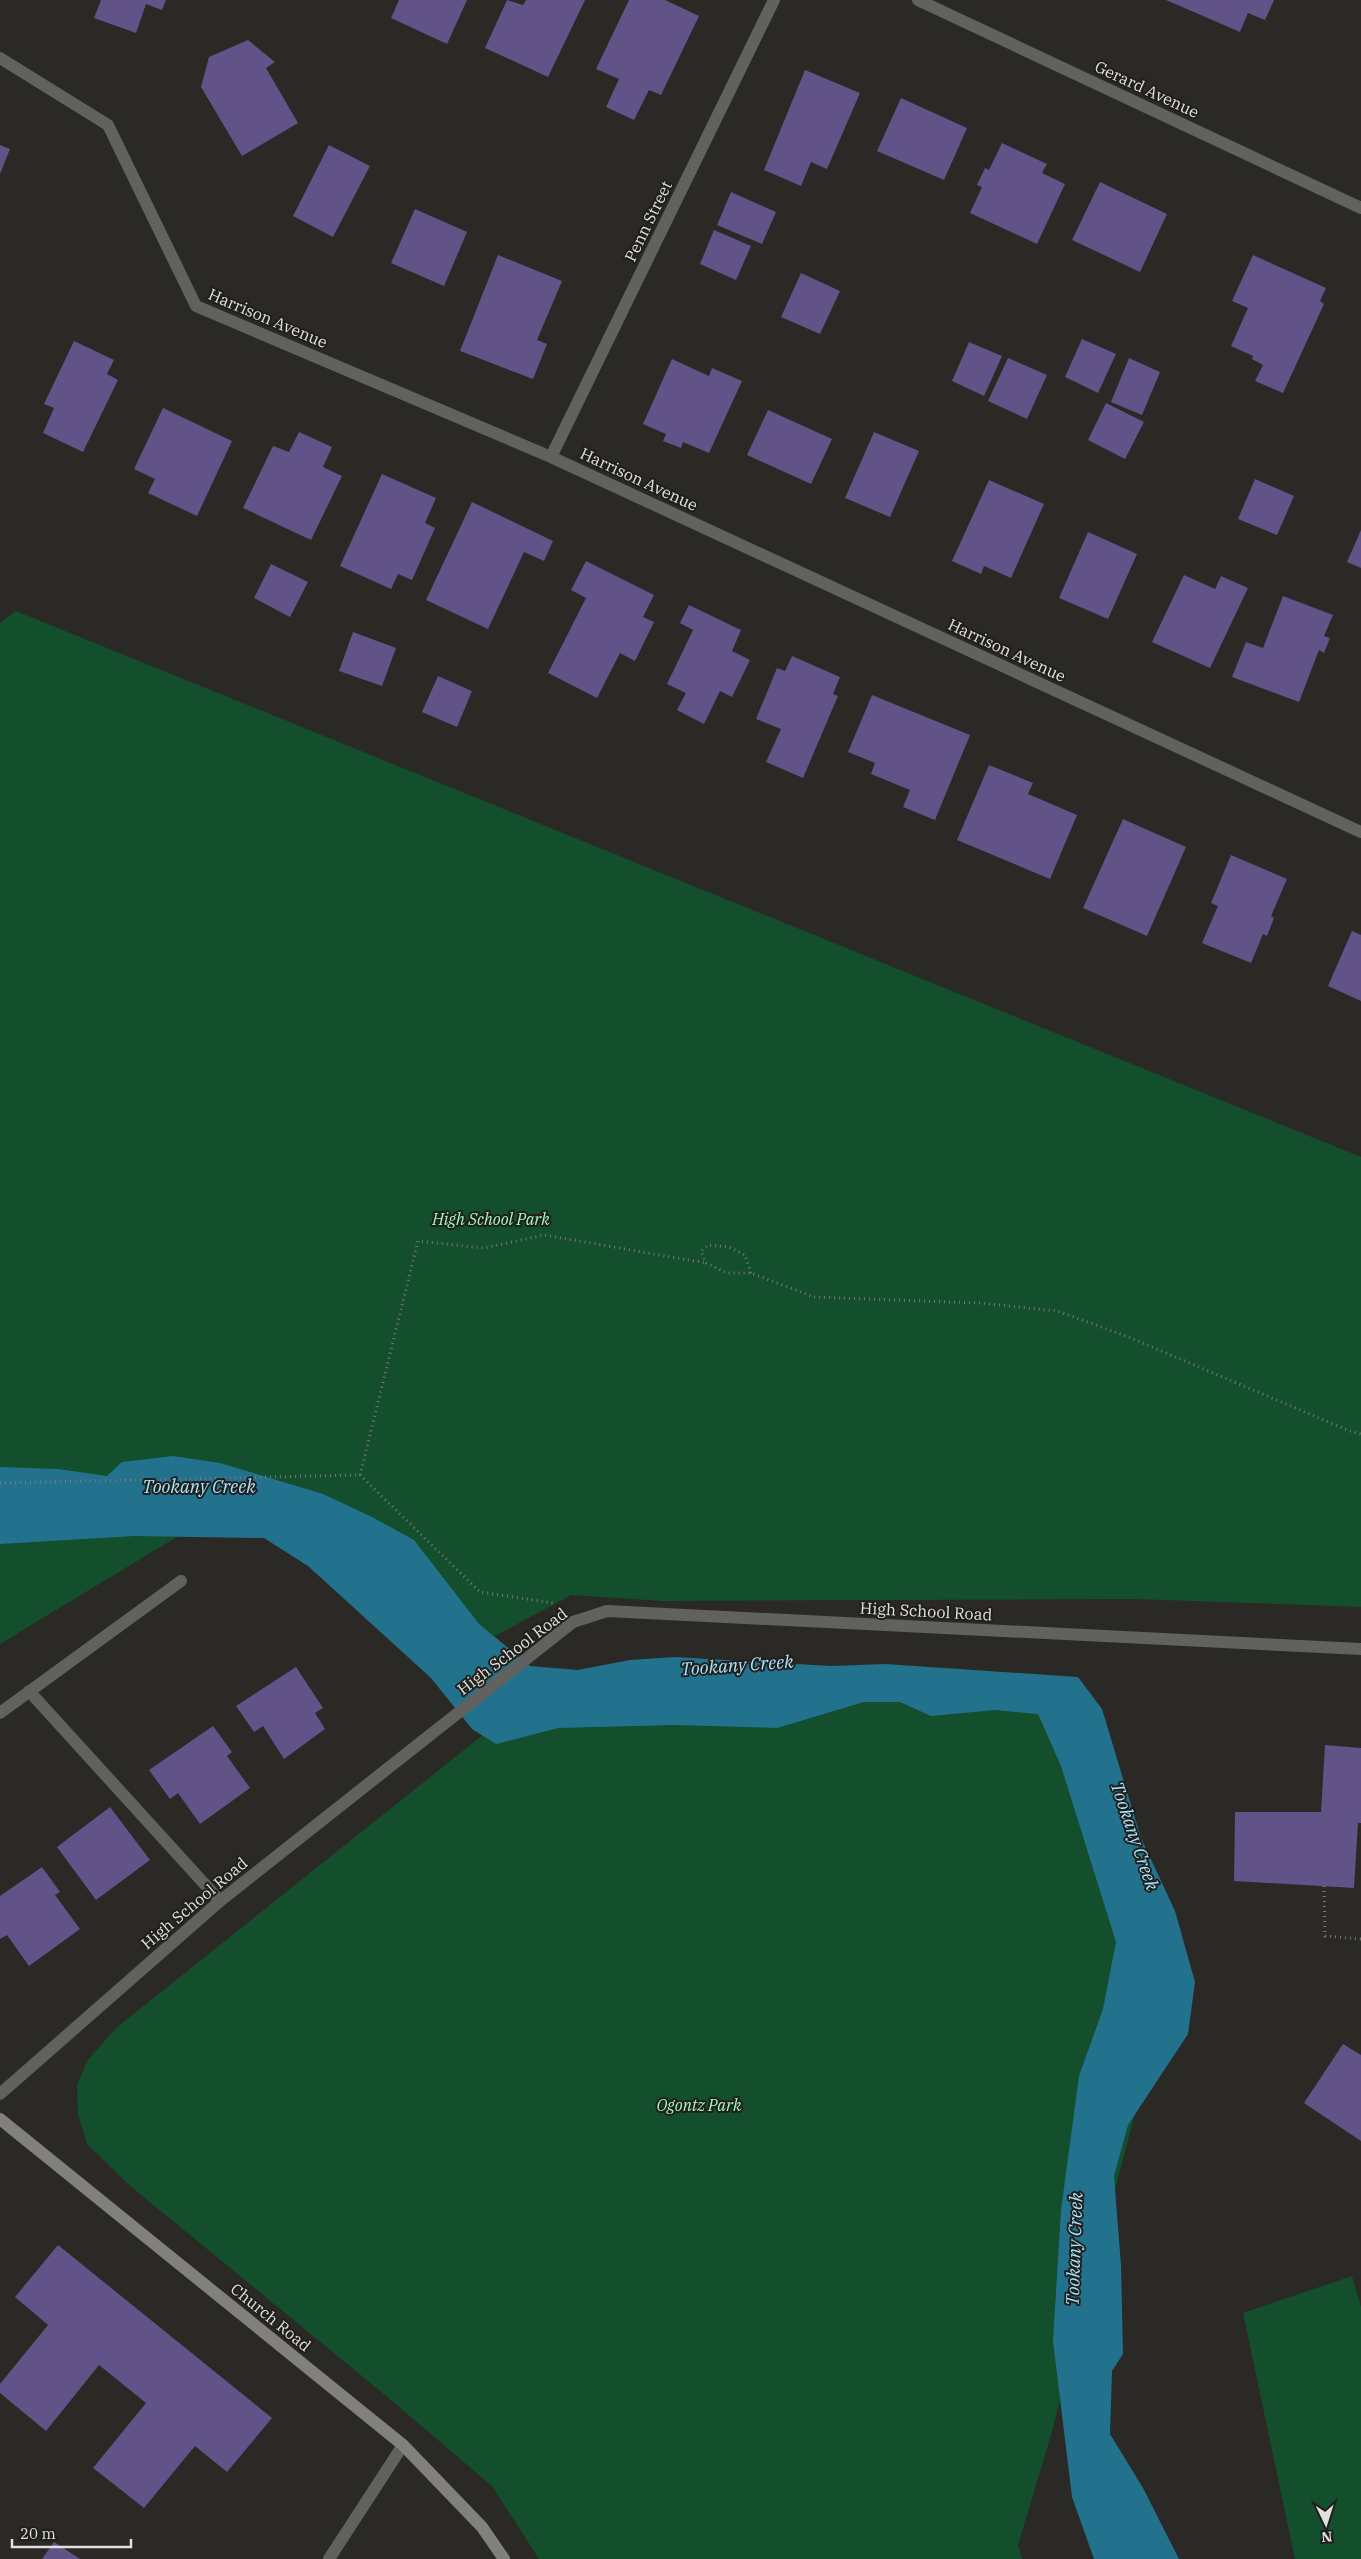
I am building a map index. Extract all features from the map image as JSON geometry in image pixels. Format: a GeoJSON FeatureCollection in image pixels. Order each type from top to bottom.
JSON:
{"type":"FeatureCollection","features":[{"type":"Feature","properties":{"kind":"street","name":"Penn Street"},"geometry":{"type":"LineString","coordinates":[[551,456],[774,0]]}},
{"type":"Feature","properties":{"kind":"street","name":"Gerard Avenue"},"geometry":{"type":"LineString","coordinates":[[918,0],[1361,208]]}},
{"type":"Feature","properties":{"kind":"street","name":"Harrison Avenue"},"geometry":{"type":"LineString","coordinates":[[0,58],[108,125],[196,306],[551,456],[1360,829]]}},
{"type":"Feature","properties":{"kind":"street"},"geometry":{"type":"LineString","coordinates":[[0,1713],[180,1581]]}},
{"type":"Feature","properties":{"kind":"street","name":"High School Road"},"geometry":{"type":"LineString","coordinates":[[0,2094],[220,1901],[404,1753],[573,1622],[607,1611],[1361,1649]]}},
{"type":"Feature","properties":{"kind":"street"},"geometry":{"type":"LineString","coordinates":[[29,1691],[220,1901]]}},
{"type":"Feature","properties":{"kind":"street","name":"Church Road"},"geometry":{"type":"LineString","coordinates":[[0,2119],[403,2445],[482,2527],[504,2559]]}},
{"type":"Feature","properties":{"kind":"street"},"geometry":{"type":"LineString","coordinates":[[329,2559],[403,2445]]}},
{"type":"Feature","properties":{"kind":"path"},"geometry":{"type":"LineString","coordinates":[[360,1475],[418,1241],[484,1248],[544,1235],[706,1263],[727,1273],[751,1273],[814,1297],[978,1303],[1057,1311],[1126,1336],[1352,1432],[1361,1434]]}},
{"type":"Feature","properties":{"kind":"path"},"geometry":{"type":"LineString","coordinates":[[706,1263],[701,1251],[708,1245],[729,1247],[744,1255],[751,1273]]}},
{"type":"Feature","properties":{"kind":"path"},"geometry":{"type":"LineString","coordinates":[[0,1483],[360,1475],[480,1592],[558,1604]]}},
{"type":"Feature","properties":{"kind":"path"},"geometry":{"type":"LineString","coordinates":[[1324,1886],[1325,1936],[1361,1939]]}},
{"type":"Feature","properties":{"kind":"green space","name":"High School Park"},"geometry":{"type":"Polygon","coordinates":[[[16,611],[1361,1157],[1361,1607],[1134,1599],[663,1601],[571,1595],[480,1644],[218,1512],[0,1644],[0,623],[16,611]]]}},
{"type":"Feature","properties":{"kind":"green space","name":"Ogontz Park"},"geometry":{"type":"Polygon","coordinates":[[[564,1670],[1045,1685],[1131,1873],[1143,2083],[1051,2435],[1018,2545],[1022,2559],[539,2559],[492,2486],[379,2390],[129,2185],[87,2144],[78,2114],[77,2086],[87,2061],[116,2028],[564,1670]]]}},
{"type":"Feature","properties":{"kind":"green space"},"geometry":{"type":"Polygon","coordinates":[[[1352,2276],[1361,2307],[1361,2559],[1295,2559],[1243,2313],[1352,2276]]]}},
{"type":"Feature","properties":{"kind":"water","name":"Tookany Creek"},"geometry":{"type":"Polygon","coordinates":[[[173,1456],[220,1463],[323,1494],[372,1517],[414,1540],[479,1624],[530,1666],[578,1670],[630,1660],[675,1657],[831,1666],[885,1664],[1078,1677],[1102,1709],[1141,1838],[1175,1911],[1195,1982],[1188,2034],[1128,2125],[1114,2176],[1121,2265],[1123,2354],[1112,2371],[1110,2434],[1143,2488],[1179,2559],[1094,2559],[1072,2497],[1053,2341],[1061,2210],[1079,2076],[1103,2009],[1116,1942],[1061,1766],[1038,1714],[995,1710],[931,1716],[900,1702],[864,1702],[777,1728],[675,1725],[558,1728],[496,1744],[472,1729],[431,1678],[308,1566],[264,1538],[134,1536],[0,1544],[0,1467],[58,1469],[107,1476],[122,1462],[173,1456]]]}},
{"type":"Feature","properties":{"kind":"building"},"geometry":{"type":"Polygon","coordinates":[[[101,0],[166,0],[162,10],[146,4],[136,33],[94,18],[101,0]]]}},
{"type":"Feature","properties":{"kind":"building"},"geometry":{"type":"Polygon","coordinates":[[[399,0],[467,0],[447,44],[391,18],[399,0]]]}},
{"type":"Feature","properties":{"kind":"building"},"geometry":{"type":"Polygon","coordinates":[[[507,0],[523,5],[526,0],[585,0],[548,77],[485,48],[507,0]]]}},
{"type":"Feature","properties":{"kind":"building"},"geometry":{"type":"Polygon","coordinates":[[[629,0],[665,0],[699,16],[661,95],[649,90],[634,120],[606,107],[619,79],[596,69],[629,0]]]}},
{"type":"Feature","properties":{"kind":"building"},"geometry":{"type":"Polygon","coordinates":[[[1166,0],[1274,0],[1265,20],[1248,13],[1240,32],[1166,0]]]}},
{"type":"Feature","properties":{"kind":"building"},"geometry":{"type":"Polygon","coordinates":[[[248,40],[275,62],[266,68],[298,123],[242,156],[201,87],[209,57],[248,40]]]}},
{"type":"Feature","properties":{"kind":"building"},"geometry":{"type":"Polygon","coordinates":[[[805,70],[860,93],[827,169],[811,162],[801,186],[764,170],[805,70]]]}},
{"type":"Feature","properties":{"kind":"building"},"geometry":{"type":"Polygon","coordinates":[[[901,98],[967,128],[944,180],[877,151],[901,98]]]}},
{"type":"Feature","properties":{"kind":"building"},"geometry":{"type":"Polygon","coordinates":[[[1002,143],[1047,164],[1042,173],[1065,184],[1037,244],[970,213],[982,187],[977,185],[985,168],[989,170],[1002,143]]]}},
{"type":"Feature","properties":{"kind":"building"},"geometry":{"type":"Polygon","coordinates":[[[0,145],[10,149],[0,174],[0,145]]]}},
{"type":"Feature","properties":{"kind":"building"},"geometry":{"type":"Polygon","coordinates":[[[329,145],[370,166],[333,237],[293,216],[329,145]]]}},
{"type":"Feature","properties":{"kind":"building"},"geometry":{"type":"Polygon","coordinates":[[[1100,182],[1167,214],[1140,272],[1072,240],[1100,182]]]}},
{"type":"Feature","properties":{"kind":"building"},"geometry":{"type":"Polygon","coordinates":[[[731,192],[776,212],[762,244],[717,225],[731,192]]]}},
{"type":"Feature","properties":{"kind":"building"},"geometry":{"type":"Polygon","coordinates":[[[415,209],[467,232],[444,286],[391,263],[415,209]]]}},
{"type":"Feature","properties":{"kind":"building"},"geometry":{"type":"Polygon","coordinates":[[[714,230],[751,246],[736,280],[700,264],[714,230]]]}},
{"type":"Feature","properties":{"kind":"building"},"geometry":{"type":"Polygon","coordinates":[[[498,255],[562,281],[537,340],[547,344],[533,379],[460,351],[498,255]]]}},
{"type":"Feature","properties":{"kind":"building"},"geometry":{"type":"Polygon","coordinates":[[[1253,255],[1326,288],[1320,301],[1324,304],[1283,393],[1255,381],[1263,365],[1252,359],[1253,356],[1231,346],[1248,308],[1232,301],[1253,255]]]}},
{"type":"Feature","properties":{"kind":"building"},"geometry":{"type":"Polygon","coordinates":[[[801,273],[840,291],[820,334],[781,317],[801,273]]]}},
{"type":"Feature","properties":{"kind":"building"},"geometry":{"type":"Polygon","coordinates":[[[1082,339],[1116,354],[1098,393],[1065,377],[1082,339]]]}},
{"type":"Feature","properties":{"kind":"building"},"geometry":{"type":"Polygon","coordinates":[[[74,341],[114,360],[107,374],[118,380],[83,452],[43,433],[54,408],[44,404],[74,341]]]}},
{"type":"Feature","properties":{"kind":"building"},"geometry":{"type":"Polygon","coordinates":[[[969,342],[1002,356],[984,396],[952,381],[969,342]]]}},
{"type":"Feature","properties":{"kind":"building"},"geometry":{"type":"Polygon","coordinates":[[[1008,358],[1047,375],[1027,419],[988,401],[1008,358]]]}},
{"type":"Feature","properties":{"kind":"building"},"geometry":{"type":"Polygon","coordinates":[[[1129,358],[1160,372],[1142,415],[1111,402],[1129,358]]]}},
{"type":"Feature","properties":{"kind":"building"},"geometry":{"type":"Polygon","coordinates":[[[672,359],[709,376],[712,368],[742,381],[709,453],[683,442],[681,448],[663,441],[666,434],[643,424],[672,359]]]}},
{"type":"Feature","properties":{"kind":"building"},"geometry":{"type":"Polygon","coordinates":[[[1106,403],[1144,422],[1125,459],[1088,440],[1106,403]]]}},
{"type":"Feature","properties":{"kind":"building"},"geometry":{"type":"Polygon","coordinates":[[[163,408],[232,441],[197,516],[148,493],[155,479],[134,469],[163,408]]]}},
{"type":"Feature","properties":{"kind":"building"},"geometry":{"type":"Polygon","coordinates":[[[768,410],[832,439],[811,484],[747,455],[768,410]]]}},
{"type":"Feature","properties":{"kind":"building"},"geometry":{"type":"Polygon","coordinates":[[[299,432],[332,447],[323,467],[342,476],[311,540],[243,508],[273,446],[289,452],[299,432]]]}},
{"type":"Feature","properties":{"kind":"building"},"geometry":{"type":"Polygon","coordinates":[[[874,432],[919,451],[890,517],[845,498],[874,432]]]}},
{"type":"Feature","properties":{"kind":"building"},"geometry":{"type":"Polygon","coordinates":[[[382,474],[436,498],[425,523],[435,528],[412,580],[398,574],[391,589],[340,566],[382,474]]]}},
{"type":"Feature","properties":{"kind":"building"},"geometry":{"type":"Polygon","coordinates":[[[1255,479],[1294,496],[1277,535],[1238,519],[1255,479]]]}},
{"type":"Feature","properties":{"kind":"building"},"geometry":{"type":"Polygon","coordinates":[[[989,480],[1044,504],[1011,578],[984,566],[981,574],[952,561],[989,480]]]}},
{"type":"Feature","properties":{"kind":"building"},"geometry":{"type":"Polygon","coordinates":[[[472,502],[553,541],[544,561],[524,552],[488,629],[426,600],[472,502]]]}},
{"type":"Feature","properties":{"kind":"building"},"geometry":{"type":"Polygon","coordinates":[[[1361,530],[1361,568],[1347,562],[1361,530]]]}},
{"type":"Feature","properties":{"kind":"building"},"geometry":{"type":"Polygon","coordinates":[[[1088,532],[1137,554],[1108,619],[1059,598],[1088,532]]]}},
{"type":"Feature","properties":{"kind":"building"},"geometry":{"type":"Polygon","coordinates":[[[586,561],[654,595],[643,617],[654,622],[635,661],[620,653],[597,698],[548,673],[586,598],[571,590],[586,561]]]}},
{"type":"Feature","properties":{"kind":"building"},"geometry":{"type":"Polygon","coordinates":[[[271,564],[308,582],[290,617],[254,598],[271,564]]]}},
{"type":"Feature","properties":{"kind":"building"},"geometry":{"type":"Polygon","coordinates":[[[1184,575],[1215,589],[1221,576],[1248,588],[1210,668],[1152,642],[1184,575]]]}},
{"type":"Feature","properties":{"kind":"building"},"geometry":{"type":"Polygon","coordinates":[[[1283,596],[1333,615],[1324,636],[1330,638],[1324,653],[1319,650],[1299,702],[1232,677],[1246,642],[1263,648],[1283,596]]]}},
{"type":"Feature","properties":{"kind":"building"},"geometry":{"type":"Polygon","coordinates":[[[689,605],[741,630],[732,651],[750,660],[732,697],[720,691],[704,724],[677,710],[686,693],[667,684],[693,630],[680,623],[689,605]]]}},
{"type":"Feature","properties":{"kind":"building"},"geometry":{"type":"Polygon","coordinates":[[[353,632],[396,648],[382,686],[339,671],[353,632]]]}},
{"type":"Feature","properties":{"kind":"building"},"geometry":{"type":"Polygon","coordinates":[[[792,656],[840,677],[833,694],[838,696],[803,778],[766,762],[781,729],[756,719],[777,668],[785,671],[792,656]]]}},
{"type":"Feature","properties":{"kind":"building"},"geometry":{"type":"Polygon","coordinates":[[[438,676],[472,691],[457,727],[422,712],[438,676]]]}},
{"type":"Feature","properties":{"kind":"building"},"geometry":{"type":"Polygon","coordinates":[[[872,695],[970,735],[935,820],[903,807],[910,790],[871,774],[875,763],[848,752],[872,695]]]}},
{"type":"Feature","properties":{"kind":"building"},"geometry":{"type":"Polygon","coordinates":[[[989,765],[1033,783],[1028,794],[1077,815],[1050,879],[957,840],[989,765]]]}},
{"type":"Feature","properties":{"kind":"building"},"geometry":{"type":"Polygon","coordinates":[[[1123,819],[1186,847],[1147,936],[1083,908],[1123,819]]]}},
{"type":"Feature","properties":{"kind":"building"},"geometry":{"type":"Polygon","coordinates":[[[1231,855],[1287,879],[1271,916],[1274,918],[1267,936],[1263,934],[1251,963],[1202,943],[1218,906],[1211,903],[1231,855]]]}},
{"type":"Feature","properties":{"kind":"building"},"geometry":{"type":"Polygon","coordinates":[[[1352,931],[1361,935],[1361,1001],[1328,986],[1352,931]]]}},
{"type":"Feature","properties":{"kind":"building"},"geometry":{"type":"Polygon","coordinates":[[[296,1667],[323,1708],[315,1713],[325,1729],[284,1759],[263,1726],[254,1732],[236,1706],[296,1667]]]}},
{"type":"Feature","properties":{"kind":"building"},"geometry":{"type":"Polygon","coordinates":[[[213,1726],[232,1752],[227,1756],[250,1788],[200,1824],[178,1793],[170,1799],[149,1770],[213,1726]]]}},
{"type":"Feature","properties":{"kind":"building"},"geometry":{"type":"Polygon","coordinates":[[[1325,1745],[1361,1748],[1361,1823],[1358,1823],[1354,1888],[1234,1881],[1235,1812],[1321,1812],[1325,1745]]]}},
{"type":"Feature","properties":{"kind":"building"},"geometry":{"type":"Polygon","coordinates":[[[110,1807],[150,1860],[96,1900],[57,1847],[110,1807]]]}},
{"type":"Feature","properties":{"kind":"building"},"geometry":{"type":"Polygon","coordinates":[[[42,1867],[60,1892],[55,1895],[80,1929],[29,1966],[7,1935],[0,1939],[0,1896],[42,1867]]]}},
{"type":"Feature","properties":{"kind":"building"},"geometry":{"type":"Polygon","coordinates":[[[1343,2044],[1361,2055],[1361,2141],[1304,2103],[1343,2044]]]}},
{"type":"Feature","properties":{"kind":"building"},"geometry":{"type":"Polygon","coordinates":[[[58,2245],[272,2418],[227,2472],[195,2446],[144,2508],[93,2468],[146,2403],[99,2365],[46,2431],[0,2393],[0,2384],[48,2325],[15,2297],[58,2245]]]}},
{"type":"Feature","properties":{"kind":"building"},"geometry":{"type":"Polygon","coordinates":[[[54,2542],[80,2559],[42,2559],[54,2542]]]}}]}
